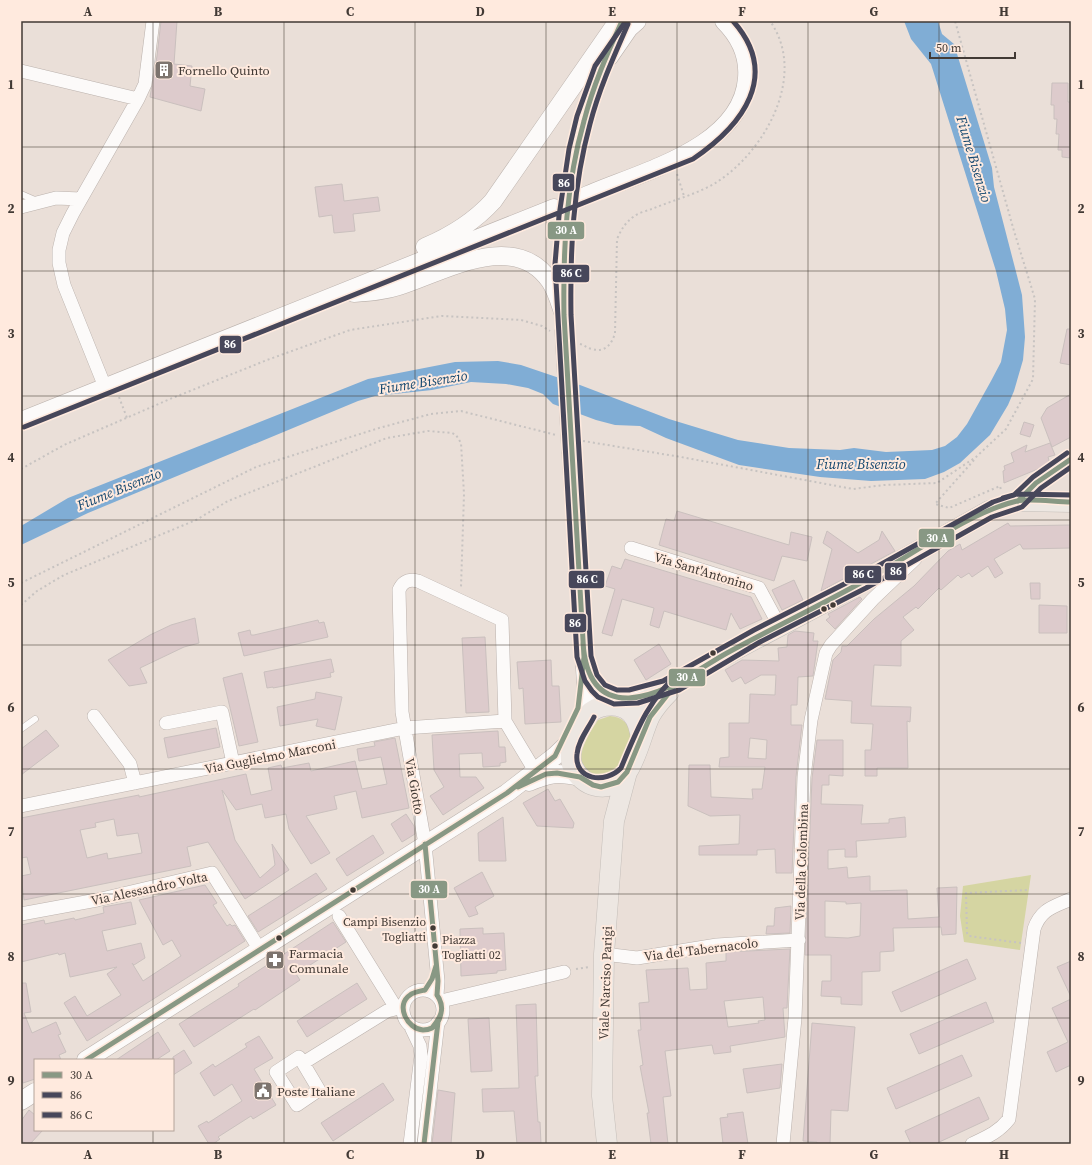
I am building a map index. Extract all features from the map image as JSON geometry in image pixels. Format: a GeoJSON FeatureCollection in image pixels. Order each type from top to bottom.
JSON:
{"type":"FeatureCollection","features":[{"type":"Feature","properties":{"kind":"main road"},"geometry":{"type":"LineString","coordinates":[[337,294],[370,270],[455,232],[488,205],[525,156],[618,21]]}},
{"type":"Feature","properties":{"kind":"main road"},"geometry":{"type":"LineString","coordinates":[[21,421],[337,294],[560,212],[575,192],[584,118],[601,69],[622,21]]}},
{"type":"Feature","properties":{"kind":"main road"},"geometry":{"type":"LineString","coordinates":[[601,69],[629,28],[637,21]]}},
{"type":"Feature","properties":{"kind":"main road"},"geometry":{"type":"LineString","coordinates":[[575,192],[690,153],[714,136],[731,118],[742,98],[747,81],[746,56],[740,41],[724,21]]}},
{"type":"Feature","properties":{"kind":"main road"},"geometry":{"type":"LineString","coordinates":[[560,212],[562,265],[560,326]]}},
{"type":"Feature","properties":{"kind":"main road"},"geometry":{"type":"LineString","coordinates":[[337,294],[386,290],[475,259],[509,256],[520,258],[532,264],[545,274],[554,287],[575,446],[584,657],[588,714]]}},
{"type":"Feature","properties":{"kind":"main road"},"geometry":{"type":"LineString","coordinates":[[587,781],[575,772],[570,760],[571,748],[588,714],[599,707],[620,707],[647,700],[714,661],[779,625],[863,582],[988,511],[1012,503],[1071,502]]}},
{"type":"Feature","properties":{"kind":"main road"},"geometry":{"type":"LineString","coordinates":[[584,657],[592,678],[601,691],[620,707],[631,712],[638,722],[641,740]]}},
{"type":"Feature","properties":{"kind":"main road"},"geometry":{"type":"LineString","coordinates":[[555,756],[578,708],[584,657]]}},
{"type":"Feature","properties":{"kind":"main road"},"geometry":{"type":"LineString","coordinates":[[601,691],[616,697],[630,697],[671,686]]}},
{"type":"Feature","properties":{"kind":"main road"},"geometry":{"type":"LineString","coordinates":[[507,792],[546,774],[558,773],[587,781],[601,787],[612,785],[623,778],[654,710],[671,686]]}},
{"type":"Feature","properties":{"kind":"main road"},"geometry":{"type":"LineString","coordinates":[[88,1059],[507,792],[555,756],[576,736]]}},
{"type":"Feature","properties":{"kind":"main road","name":"Viale Narciso Parigi"},"geometry":{"type":"LineString","coordinates":[[607,1144],[602,1096],[598,958],[614,821],[627,772]]}},
{"type":"Feature","properties":{"kind":"main road","name":"Viale Narciso Parigi"},"geometry":{"type":"LineString","coordinates":[[587,781],[606,798],[614,821]]}},
{"type":"Feature","properties":{"kind":"street"},"geometry":{"type":"LineString","coordinates":[[110,385],[64,285],[59,263],[60,244],[63,233],[81,199],[145,84],[154,21]]}},
{"type":"Feature","properties":{"kind":"street"},"geometry":{"type":"LineString","coordinates":[[21,71],[138,99]]}},
{"type":"Feature","properties":{"kind":"street"},"geometry":{"type":"LineString","coordinates":[[21,207],[65,197],[81,199]]}},
{"type":"Feature","properties":{"kind":"street"},"geometry":{"type":"LineString","coordinates":[[1012,503],[1036,482],[1071,459]]}},
{"type":"Feature","properties":{"kind":"street","name":"Via della Colombina"},"geometry":{"type":"LineString","coordinates":[[783,1144],[795,1018],[804,777],[812,713],[826,654],[873,599],[930,543]]}},
{"type":"Feature","properties":{"kind":"street","name":"Via Sant'Antonino"},"geometry":{"type":"LineString","coordinates":[[631,548],[759,588],[779,625]]}},
{"type":"Feature","properties":{"kind":"street","name":"Via Giotto"},"geometry":{"type":"LineString","coordinates":[[434,995],[438,981],[425,844],[402,712],[399,590],[406,581],[414,580],[502,620],[505,721]]}},
{"type":"Feature","properties":{"kind":"street"},"geometry":{"type":"LineString","coordinates":[[863,582],[873,599]]}},
{"type":"Feature","properties":{"kind":"street"},"geometry":{"type":"LineString","coordinates":[[166,723],[222,712],[233,763]]}},
{"type":"Feature","properties":{"kind":"street"},"geometry":{"type":"LineString","coordinates":[[94,716],[130,764],[136,783]]}},
{"type":"Feature","properties":{"kind":"street"},"geometry":{"type":"LineString","coordinates":[[505,721],[535,771]]}},
{"type":"Feature","properties":{"kind":"street","name":"Via Guglielmo Marconi"},"geometry":{"type":"LineString","coordinates":[[21,806],[405,728],[505,721]]}},
{"type":"Feature","properties":{"kind":"street","name":"Via Alessandro Volta"},"geometry":{"type":"LineString","coordinates":[[21,914],[97,900],[212,873],[260,950]]}},
{"type":"Feature","properties":{"kind":"street"},"geometry":{"type":"LineString","coordinates":[[972,1144],[995,1133],[1003,1127],[1009,1118],[1032,942],[1037,919],[1044,912],[1071,899]]}},
{"type":"Feature","properties":{"kind":"street"},"geometry":{"type":"LineString","coordinates":[[339,916],[400,1008],[420,1046],[421,1056],[410,1144]]}},
{"type":"Feature","properties":{"kind":"street","name":"Via del Tabernacolo"},"geometry":{"type":"LineString","coordinates":[[598,958],[637,958],[717,945],[799,940]]}},
{"type":"Feature","properties":{"kind":"street"},"geometry":{"type":"LineString","coordinates":[[303,1064],[381,1015],[400,1008],[410,994],[418,990],[434,995],[564,972]]}},
{"type":"Feature","properties":{"kind":"street"},"geometry":{"type":"LineString","coordinates":[[424,1144],[438,1022],[442,1009],[434,995]]}},
{"type":"Feature","properties":{"kind":"street"},"geometry":{"type":"LineString","coordinates":[[410,1025],[424,1030],[432,1027],[438,1022]]}},
{"type":"Feature","properties":{"kind":"lane"},"geometry":{"type":"LineString","coordinates":[[21,194],[39,202]]}},
{"type":"Feature","properties":{"kind":"lane"},"geometry":{"type":"LineString","coordinates":[[21,729],[36,719]]}},
{"type":"Feature","properties":{"kind":"path"},"geometry":{"type":"LineString","coordinates":[[576,344],[592,350],[604,350],[612,342],[615,333],[617,239],[624,226],[634,216],[704,189],[717,182],[731,170],[762,138],[780,101],[785,71],[784,56],[779,37],[770,21]]}},
{"type":"Feature","properties":{"kind":"path"},"geometry":{"type":"LineString","coordinates":[[955,21],[1014,231],[1035,299],[1033,379],[1006,430],[976,457],[935,504],[949,508],[1000,486],[1012,503]]}},
{"type":"Feature","properties":{"kind":"path"},"geometry":{"type":"LineString","coordinates":[[673,160],[684,196]]}},
{"type":"Feature","properties":{"kind":"path"},"geometry":{"type":"LineString","coordinates":[[21,469],[64,445],[127,418],[268,360],[350,330],[442,316],[521,320],[542,326],[560,326]]}},
{"type":"Feature","properties":{"kind":"path"},"geometry":{"type":"LineString","coordinates":[[110,385],[127,418]]}},
{"type":"Feature","properties":{"kind":"path"},"geometry":{"type":"LineString","coordinates":[[21,583],[256,467],[379,428],[431,414],[461,411],[556,436]]}},
{"type":"Feature","properties":{"kind":"path"},"geometry":{"type":"LineString","coordinates":[[21,605],[37,591],[64,575],[196,520],[228,501],[387,438],[428,431],[452,433],[456,435],[461,443],[464,494],[461,601]]}},
{"type":"Feature","properties":{"kind":"path"},"geometry":{"type":"LineString","coordinates":[[575,446],[681,457],[853,489],[884,485],[937,483],[976,457]]}},
{"type":"Feature","properties":{"kind":"path"},"geometry":{"type":"LineString","coordinates":[[1028,890],[966,893],[967,933],[969,936],[1021,943],[1032,942]]}},
{"type":"Feature","properties":{"kind":"path"},"geometry":{"type":"LineString","coordinates":[[564,972],[591,966],[598,958]]}},
{"type":"Feature","properties":{"kind":"green space"},"geometry":{"type":"Polygon","coordinates":[[[610,716],[622,720],[633,735],[619,770],[610,776],[599,777],[589,772],[585,768],[581,758],[583,747],[598,720],[610,716]]]}},
{"type":"Feature","properties":{"kind":"green space"},"geometry":{"type":"Polygon","coordinates":[[[1031,875],[1020,950],[964,942],[960,916],[963,886],[1031,875]]]}},
{"type":"Feature","properties":{"kind":"water","name":"Fiume Bisenzio"},"geometry":{"type":"Polygon","coordinates":[[[904,21],[938,21],[942,34],[954,44],[992,168],[994,187],[1022,295],[1025,337],[1023,360],[1014,391],[1008,405],[990,435],[960,463],[944,472],[925,479],[871,481],[820,477],[739,465],[666,438],[640,426],[615,425],[596,420],[553,404],[543,394],[528,388],[506,384],[471,382],[432,390],[375,396],[358,401],[88,513],[21,545],[21,526],[68,498],[368,379],[455,362],[498,361],[521,365],[580,385],[669,419],[738,440],[789,448],[840,450],[854,448],[886,452],[932,450],[945,446],[957,437],[967,424],[1001,362],[1007,330],[1005,309],[996,271],[931,64],[911,39],[904,21]]]}},
{"type":"Feature","properties":{"kind":"building","name":"Fornello Quinto"},"geometry":{"type":"Polygon","coordinates":[[[161,21],[177,21],[174,64],[192,66],[190,86],[205,89],[201,111],[150,97],[161,21]]]}},
{"type":"Feature","properties":{"kind":"building"},"geometry":{"type":"Polygon","coordinates":[[[1052,83],[1068,83],[1068,102],[1071,102],[1071,158],[1062,157],[1062,150],[1058,150],[1059,134],[1056,134],[1057,119],[1054,119],[1054,105],[1051,105],[1052,83]]]}},
{"type":"Feature","properties":{"kind":"building"},"geometry":{"type":"Polygon","coordinates":[[[342,184],[344,201],[378,197],[380,211],[353,214],[355,231],[334,233],[332,215],[319,217],[315,187],[342,184]]]}},
{"type":"Feature","properties":{"kind":"building"},"geometry":{"type":"Polygon","coordinates":[[[1067,329],[1071,329],[1071,365],[1060,363],[1067,329]]]}},
{"type":"Feature","properties":{"kind":"building"},"geometry":{"type":"Polygon","coordinates":[[[1071,394],[1071,437],[1052,447],[1041,418],[1047,408],[1071,394]]]}},
{"type":"Feature","properties":{"kind":"building"},"geometry":{"type":"Polygon","coordinates":[[[1024,422],[1034,425],[1030,437],[1020,434],[1024,422]]]}},
{"type":"Feature","properties":{"kind":"building"},"geometry":{"type":"Polygon","coordinates":[[[1050,443],[1055,455],[1048,457],[1050,464],[1004,483],[1004,466],[1014,462],[1011,453],[1027,445],[1025,452],[1050,443]]]}},
{"type":"Feature","properties":{"kind":"building"},"geometry":{"type":"Polygon","coordinates":[[[677,511],[789,545],[791,532],[812,537],[807,561],[782,556],[774,581],[659,545],[666,519],[674,521],[677,511]]]}},
{"type":"Feature","properties":{"kind":"building"},"geometry":{"type":"Polygon","coordinates":[[[1008,523],[1010,526],[1071,525],[1071,548],[1023,549],[1020,544],[994,559],[1003,573],[995,578],[988,566],[972,577],[969,573],[961,578],[958,575],[941,590],[939,588],[918,609],[916,607],[903,617],[914,630],[901,641],[901,666],[874,665],[871,706],[911,707],[910,722],[907,721],[908,768],[877,768],[877,776],[865,776],[865,750],[871,750],[873,724],[851,723],[852,701],[825,699],[833,660],[841,652],[842,646],[847,646],[874,619],[914,586],[948,551],[960,544],[962,550],[1008,523]]]}},
{"type":"Feature","properties":{"kind":"building"},"geometry":{"type":"Polygon","coordinates":[[[827,531],[858,553],[879,540],[882,531],[895,551],[821,591],[832,549],[823,543],[827,531]]]}},
{"type":"Feature","properties":{"kind":"building"},"geometry":{"type":"Polygon","coordinates":[[[625,559],[751,597],[762,619],[740,629],[731,613],[726,630],[664,611],[659,628],[650,625],[654,608],[622,599],[612,636],[602,633],[615,589],[605,586],[612,566],[621,569],[625,559]]]}},
{"type":"Feature","properties":{"kind":"building"},"geometry":{"type":"Polygon","coordinates":[[[794,580],[803,600],[782,610],[772,590],[794,580]]]}},
{"type":"Feature","properties":{"kind":"building"},"geometry":{"type":"Polygon","coordinates":[[[1030,583],[1040,583],[1040,599],[1031,599],[1030,583]]]}},
{"type":"Feature","properties":{"kind":"building"},"geometry":{"type":"Polygon","coordinates":[[[860,597],[862,599],[835,629],[826,620],[830,617],[828,614],[860,597]]]}},
{"type":"Feature","properties":{"kind":"building"},"geometry":{"type":"Polygon","coordinates":[[[1039,605],[1067,606],[1067,633],[1039,633],[1039,605]]]}},
{"type":"Feature","properties":{"kind":"building"},"geometry":{"type":"Polygon","coordinates":[[[195,618],[199,643],[184,647],[140,668],[147,683],[129,686],[108,660],[150,635],[171,625],[195,618]]]}},
{"type":"Feature","properties":{"kind":"building"},"geometry":{"type":"Polygon","coordinates":[[[318,620],[319,623],[324,622],[328,637],[244,656],[238,633],[250,630],[251,635],[254,635],[318,620]]]}},
{"type":"Feature","properties":{"kind":"building"},"geometry":{"type":"Polygon","coordinates":[[[795,631],[814,633],[813,641],[818,641],[813,676],[798,677],[797,705],[791,705],[791,725],[802,725],[796,777],[792,873],[776,873],[775,849],[757,850],[757,855],[699,855],[699,846],[739,844],[740,815],[710,816],[688,806],[689,765],[710,765],[711,797],[753,799],[752,789],[762,789],[765,767],[719,767],[720,758],[729,757],[729,723],[749,723],[750,694],[775,695],[776,675],[761,675],[745,684],[741,677],[732,682],[725,670],[742,660],[779,661],[778,648],[787,647],[788,635],[795,631]],[[750,738],[748,758],[766,759],[767,740],[750,738]]]}},
{"type":"Feature","properties":{"kind":"building"},"geometry":{"type":"Polygon","coordinates":[[[485,637],[489,712],[466,713],[462,638],[485,637]]]}},
{"type":"Feature","properties":{"kind":"building"},"geometry":{"type":"Polygon","coordinates":[[[659,644],[671,664],[646,680],[634,660],[659,644]]]}},
{"type":"Feature","properties":{"kind":"building"},"geometry":{"type":"Polygon","coordinates":[[[331,659],[334,672],[330,673],[331,677],[267,688],[264,672],[331,659]]]}},
{"type":"Feature","properties":{"kind":"building"},"geometry":{"type":"Polygon","coordinates":[[[551,660],[552,686],[559,686],[561,722],[525,724],[523,688],[519,689],[517,662],[551,660]]]}},
{"type":"Feature","properties":{"kind":"building"},"geometry":{"type":"Polygon","coordinates":[[[242,673],[258,742],[239,746],[223,678],[242,673]]]}},
{"type":"Feature","properties":{"kind":"building"},"geometry":{"type":"Polygon","coordinates":[[[316,692],[342,697],[335,730],[316,726],[318,719],[280,726],[277,707],[315,699],[316,692]]]}},
{"type":"Feature","properties":{"kind":"building"},"geometry":{"type":"Polygon","coordinates":[[[216,728],[220,747],[168,758],[164,738],[216,728]]]}},
{"type":"Feature","properties":{"kind":"building"},"geometry":{"type":"Polygon","coordinates":[[[46,730],[59,746],[21,775],[21,749],[46,730]]]}},
{"type":"Feature","properties":{"kind":"building"},"geometry":{"type":"Polygon","coordinates":[[[498,731],[499,747],[505,747],[506,762],[500,763],[500,766],[483,767],[482,753],[459,754],[460,777],[476,777],[484,788],[443,815],[430,796],[444,787],[434,770],[432,735],[498,731]]]}},
{"type":"Feature","properties":{"kind":"building"},"geometry":{"type":"Polygon","coordinates":[[[395,738],[409,808],[362,818],[356,791],[334,796],[337,809],[306,816],[330,853],[311,864],[289,829],[286,814],[265,818],[262,804],[236,810],[222,790],[235,840],[260,878],[275,865],[272,844],[289,870],[245,899],[208,842],[187,847],[191,866],[24,900],[21,876],[31,874],[27,857],[21,858],[21,818],[139,795],[139,797],[246,774],[251,795],[272,790],[268,768],[281,765],[282,768],[309,763],[311,771],[355,761],[362,789],[387,784],[381,757],[359,761],[357,749],[375,746],[374,742],[395,738]],[[114,819],[95,823],[96,827],[80,830],[87,858],[107,853],[108,859],[142,853],[138,833],[117,836],[114,819]]]}},
{"type":"Feature","properties":{"kind":"building"},"geometry":{"type":"Polygon","coordinates":[[[817,740],[843,740],[843,776],[829,775],[829,785],[822,785],[821,804],[863,805],[861,824],[889,823],[889,819],[905,817],[906,837],[856,841],[857,857],[845,857],[845,849],[828,850],[828,869],[847,867],[848,878],[870,876],[870,891],[907,890],[908,919],[939,917],[937,888],[957,887],[956,934],[942,935],[941,927],[893,928],[894,951],[880,952],[880,971],[862,972],[862,1005],[841,1004],[841,997],[821,996],[822,981],[831,981],[831,955],[805,955],[812,778],[817,740]],[[825,901],[825,937],[848,938],[860,936],[861,903],[846,904],[846,902],[825,901]]]}},
{"type":"Feature","properties":{"kind":"building"},"geometry":{"type":"Polygon","coordinates":[[[548,789],[555,801],[560,799],[574,823],[573,828],[537,826],[523,803],[548,789]]]}},
{"type":"Feature","properties":{"kind":"building"},"geometry":{"type":"Polygon","coordinates":[[[406,814],[414,826],[415,834],[402,842],[391,824],[406,814]]]}},
{"type":"Feature","properties":{"kind":"building"},"geometry":{"type":"Polygon","coordinates":[[[503,817],[506,861],[479,861],[478,833],[503,817]]]}},
{"type":"Feature","properties":{"kind":"building"},"geometry":{"type":"Polygon","coordinates":[[[373,835],[384,853],[347,876],[336,859],[373,835]]]}},
{"type":"Feature","properties":{"kind":"building"},"geometry":{"type":"Polygon","coordinates":[[[482,872],[494,896],[475,907],[478,914],[469,917],[454,888],[482,872]]]}},
{"type":"Feature","properties":{"kind":"building"},"geometry":{"type":"Polygon","coordinates":[[[316,873],[327,889],[258,932],[248,916],[316,873]]]}},
{"type":"Feature","properties":{"kind":"building"},"geometry":{"type":"Polygon","coordinates":[[[205,885],[217,903],[213,905],[227,926],[230,924],[232,926],[235,925],[245,941],[87,1041],[64,1003],[75,996],[87,1016],[121,995],[107,974],[117,967],[70,977],[65,953],[59,955],[58,953],[21,962],[21,925],[44,920],[45,924],[74,918],[75,920],[104,913],[103,907],[131,902],[136,924],[102,931],[107,951],[141,943],[145,958],[134,965],[132,963],[143,981],[181,956],[172,940],[163,945],[139,900],[205,885]]]}},
{"type":"Feature","properties":{"kind":"building"},"geometry":{"type":"Polygon","coordinates":[[[791,906],[790,933],[766,934],[767,926],[774,926],[775,908],[791,906]]]}},
{"type":"Feature","properties":{"kind":"building"},"geometry":{"type":"Polygon","coordinates":[[[333,922],[346,942],[296,974],[300,980],[255,1010],[254,1009],[194,1047],[179,1024],[239,986],[238,984],[333,922]]]}},
{"type":"Feature","properties":{"kind":"building"},"geometry":{"type":"Polygon","coordinates":[[[483,928],[483,934],[504,933],[506,970],[497,971],[497,973],[461,976],[460,929],[483,928]]]}},
{"type":"Feature","properties":{"kind":"building"},"geometry":{"type":"Polygon","coordinates":[[[790,949],[787,1008],[783,1008],[785,1037],[730,1046],[731,1052],[714,1054],[712,1045],[665,1051],[671,1096],[663,1097],[668,1144],[651,1144],[647,1113],[649,1113],[640,1066],[643,1065],[638,1030],[641,1030],[639,1003],[649,1002],[646,970],[688,968],[690,990],[707,989],[706,963],[726,961],[726,952],[790,949]],[[763,997],[724,1001],[728,1027],[759,1023],[758,1021],[765,1020],[763,997]]]}},
{"type":"Feature","properties":{"kind":"building"},"geometry":{"type":"Polygon","coordinates":[[[967,959],[976,979],[901,1012],[892,992],[967,959]]]}},
{"type":"Feature","properties":{"kind":"building"},"geometry":{"type":"Polygon","coordinates":[[[1071,961],[1071,997],[1057,967],[1071,961]]]}},
{"type":"Feature","properties":{"kind":"building"},"geometry":{"type":"Polygon","coordinates":[[[21,983],[26,983],[31,1012],[24,1013],[32,1033],[56,1022],[61,1034],[58,1035],[66,1052],[59,1055],[61,1059],[34,1059],[34,1079],[23,1083],[21,1077],[21,983]]]}},
{"type":"Feature","properties":{"kind":"building"},"geometry":{"type":"Polygon","coordinates":[[[357,983],[367,999],[307,1037],[297,1021],[357,983]]]}},
{"type":"Feature","properties":{"kind":"building"},"geometry":{"type":"Polygon","coordinates":[[[1071,999],[1071,1065],[1056,1072],[1047,1052],[1068,1042],[1052,1008],[1071,999]]]}},
{"type":"Feature","properties":{"kind":"building"},"geometry":{"type":"Polygon","coordinates":[[[986,1002],[994,1022],[919,1054],[910,1034],[986,1002]]]}},
{"type":"Feature","properties":{"kind":"building"},"geometry":{"type":"Polygon","coordinates":[[[536,1004],[538,1076],[535,1076],[541,1144],[517,1144],[514,1111],[483,1112],[482,1089],[519,1088],[516,1005],[536,1004]]]}},
{"type":"Feature","properties":{"kind":"building"},"geometry":{"type":"Polygon","coordinates":[[[489,1018],[492,1071],[471,1072],[468,1019],[489,1018]]]}},
{"type":"Feature","properties":{"kind":"building"},"geometry":{"type":"Polygon","coordinates":[[[812,1023],[855,1027],[848,1111],[831,1110],[830,1144],[817,1144],[817,1142],[803,1141],[812,1023]]]}},
{"type":"Feature","properties":{"kind":"building"},"geometry":{"type":"Polygon","coordinates":[[[158,1032],[170,1051],[158,1059],[118,1059],[158,1032]]]}},
{"type":"Feature","properties":{"kind":"building"},"geometry":{"type":"Polygon","coordinates":[[[259,1036],[273,1058],[254,1069],[276,1105],[253,1119],[251,1116],[218,1137],[220,1139],[213,1144],[209,1144],[198,1126],[207,1121],[208,1123],[242,1101],[232,1084],[214,1096],[200,1073],[213,1064],[215,1067],[247,1047],[245,1044],[259,1036]]]}},
{"type":"Feature","properties":{"kind":"building"},"geometry":{"type":"Polygon","coordinates":[[[184,1050],[192,1063],[174,1074],[173,1057],[184,1050]]]}},
{"type":"Feature","properties":{"kind":"building"},"geometry":{"type":"Polygon","coordinates":[[[962,1055],[972,1076],[896,1109],[887,1088],[962,1055]]]}},
{"type":"Feature","properties":{"kind":"building"},"geometry":{"type":"Polygon","coordinates":[[[782,1064],[780,1088],[747,1093],[743,1069],[782,1064]]]}},
{"type":"Feature","properties":{"kind":"building"},"geometry":{"type":"Polygon","coordinates":[[[383,1083],[394,1100],[333,1141],[321,1123],[383,1083]]]}},
{"type":"Feature","properties":{"kind":"building"},"geometry":{"type":"Polygon","coordinates":[[[438,1090],[455,1093],[451,1144],[432,1144],[438,1090]]]}},
{"type":"Feature","properties":{"kind":"building"},"geometry":{"type":"Polygon","coordinates":[[[979,1097],[989,1119],[935,1144],[911,1144],[905,1131],[979,1097]]]}},
{"type":"Feature","properties":{"kind":"building"},"geometry":{"type":"Polygon","coordinates":[[[29,1110],[34,1114],[34,1131],[42,1131],[30,1144],[26,1144],[21,1140],[21,1121],[29,1110]]]}},
{"type":"Feature","properties":{"kind":"building"},"geometry":{"type":"Polygon","coordinates":[[[743,1112],[748,1144],[723,1144],[720,1118],[728,1117],[727,1114],[743,1112]]]}},
{"type":"Feature","properties":{"kind":"transit line"},"geometry":{"type":"LineString","coordinates":[[88,1059],[507,793],[555,756],[578,708],[584,657],[564,315],[564,266],[569,193],[578,145],[592,95],[622,21]]}},
{"type":"Feature","properties":{"kind":"transit line","name":"86"},"geometry":{"type":"LineString","coordinates":[[626,21],[595,66],[577,116],[569,149],[559,216],[555,264],[577,657],[585,681],[592,691],[598,697],[614,704],[638,703],[679,690],[760,642],[866,588],[992,517],[1022,507],[1041,488],[1071,467]]}},
{"type":"Feature","properties":{"kind":"transit line","name":"86"},"geometry":{"type":"LineString","coordinates":[[24,427],[693,159],[711,146],[727,131],[740,115],[750,98],[755,79],[754,61],[747,41],[733,21]]}},
{"type":"Feature","properties":{"kind":"transit line"},"geometry":{"type":"LineString","coordinates":[[628,24],[598,98],[584,147],[576,195],[571,266],[571,315],[591,656],[597,675],[605,685],[617,690],[629,690],[663,681],[754,630],[860,576],[993,502],[1017,494],[1071,495]]}},
{"type":"Feature","properties":{"kind":"transit line"},"geometry":{"type":"LineString","coordinates":[[1003,498],[1014,495],[1033,477],[1067,453]]}},
{"type":"Feature","properties":{"kind":"transit line"},"geometry":{"type":"LineString","coordinates":[[1018,501],[1036,483],[1071,459]]}},
{"type":"Feature","properties":{"kind":"transit line"},"geometry":{"type":"LineString","coordinates":[[583,643],[589,673],[600,689],[617,697],[629,698],[642,696],[681,681],[727,653],[861,583],[964,522],[1000,506],[1017,501],[1036,500],[1071,502]]}},
{"type":"Feature","properties":{"kind":"transit line"},"geometry":{"type":"LineString","coordinates":[[594,717],[579,744],[577,763],[580,770],[586,775],[600,778],[615,773],[621,768],[638,728],[652,704],[660,692],[681,672]]}},
{"type":"Feature","properties":{"kind":"transit line"},"geometry":{"type":"LineString","coordinates":[[518,787],[546,774],[557,773],[580,777],[593,785],[601,787],[618,782],[627,772],[650,717],[676,684]]}},
{"type":"Feature","properties":{"kind":"transit line"},"geometry":{"type":"LineString","coordinates":[[425,844],[438,981],[437,995]]}},
{"type":"Feature","properties":{"kind":"transit line"},"geometry":{"type":"LineString","coordinates":[[436,966],[432,979],[425,990],[410,995],[403,1005],[405,1016],[412,1026],[417,1029],[424,1030],[432,1028],[442,1010],[439,998]]}},
{"type":"Feature","properties":{"kind":"transit line"},"geometry":{"type":"LineString","coordinates":[[424,1144],[438,1022],[441,1015],[441,1005],[437,995]]}},
{"type":"Feature","properties":{"kind":"place","name":"Fornello Quinto"},"geometry":{"type":"Point","coordinates":[164,70]}},
{"type":"Feature","properties":{"kind":"place","name":"Campi Bisenzio Togliatti"},"geometry":{"type":"Point","coordinates":[433,928]}},
{"type":"Feature","properties":{"kind":"place","name":"Piazza Togliatti 02"},"geometry":{"type":"Point","coordinates":[435,946]}},
{"type":"Feature","properties":{"kind":"place","name":"Farmacia Comunale"},"geometry":{"type":"Point","coordinates":[275,960]}},
{"type":"Feature","properties":{"kind":"place","name":"Poste Italiane"},"geometry":{"type":"Point","coordinates":[263,1091]}}]}
